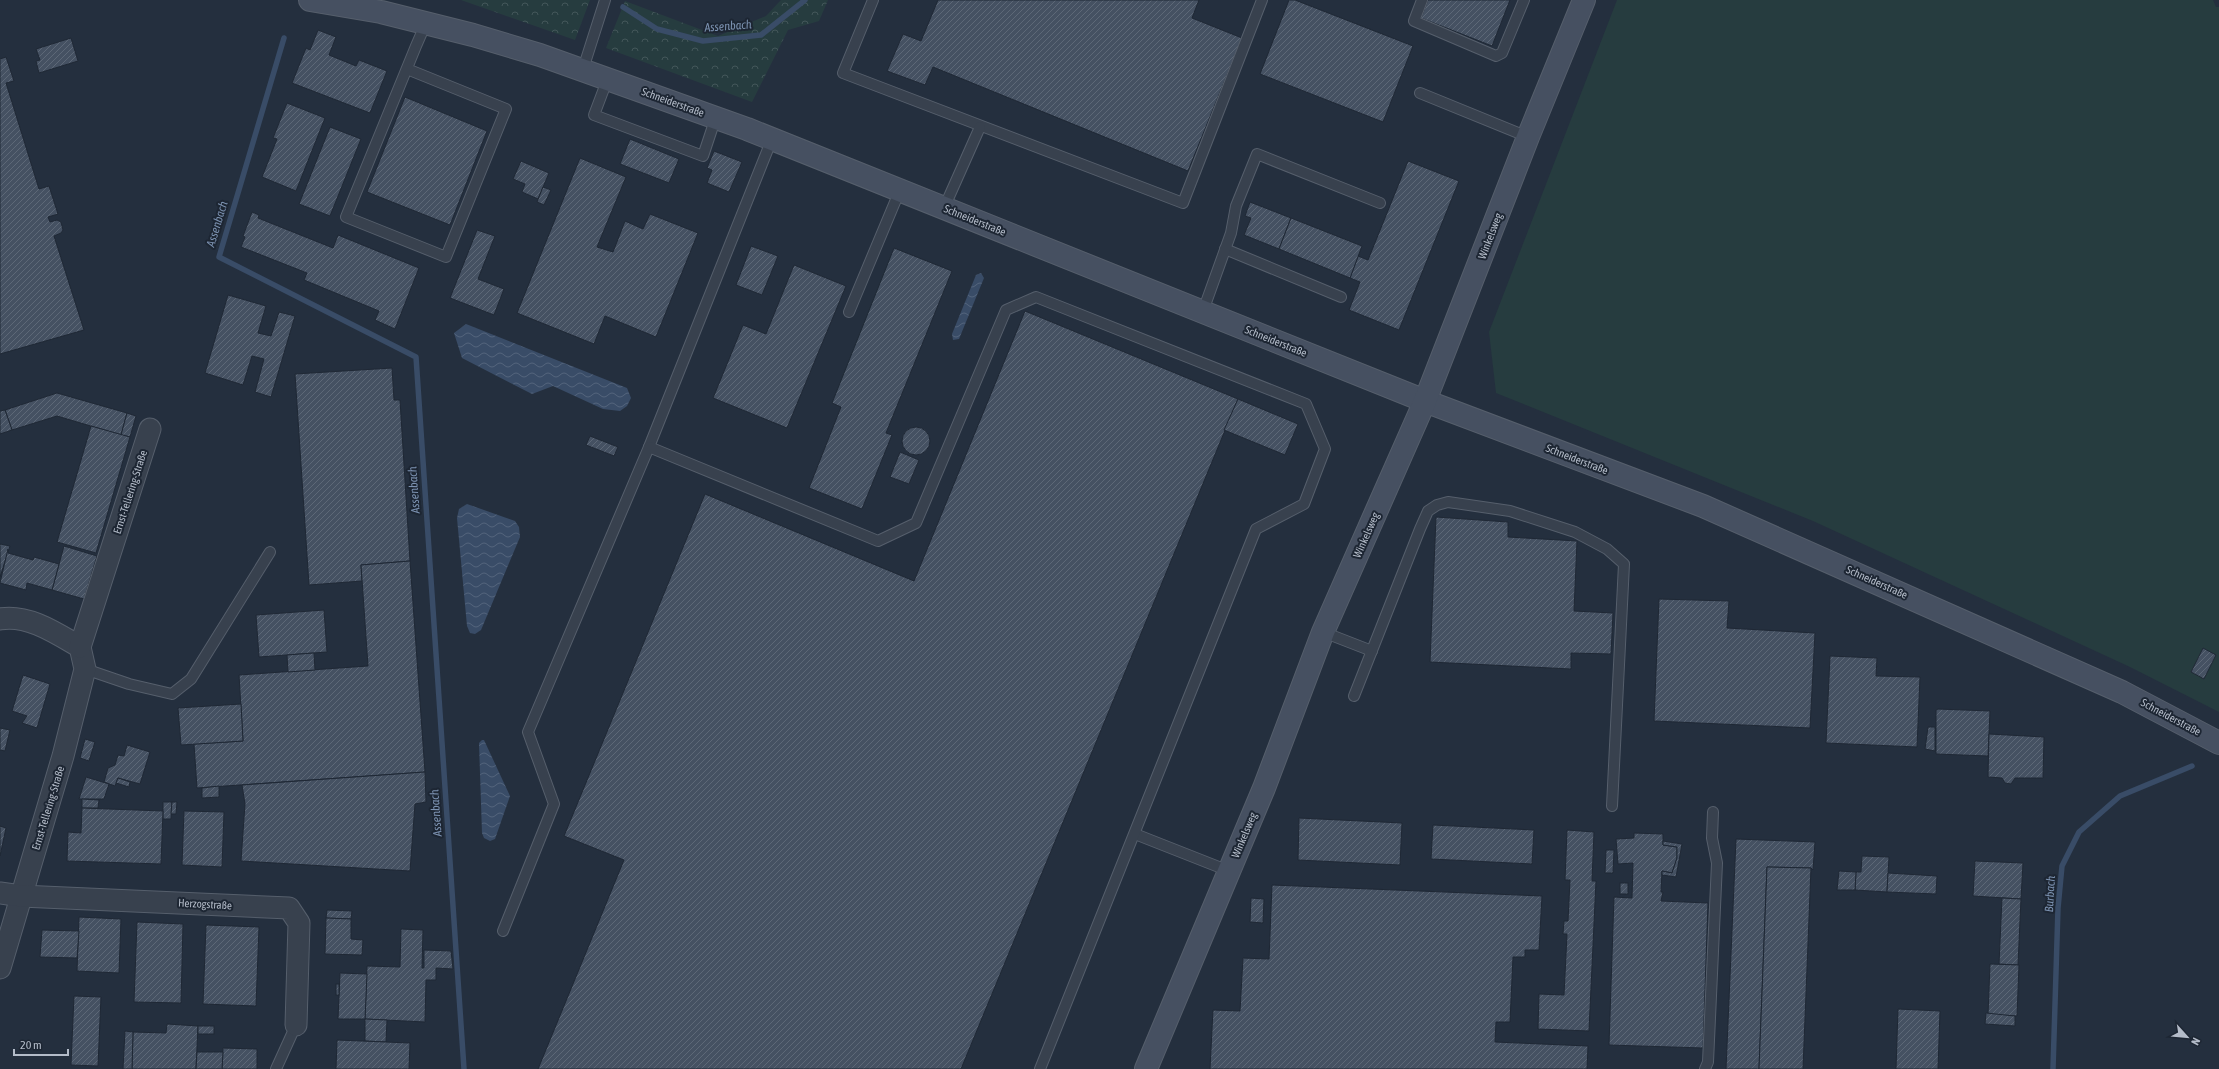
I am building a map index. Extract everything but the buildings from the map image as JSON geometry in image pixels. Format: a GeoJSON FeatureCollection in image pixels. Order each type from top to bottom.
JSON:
{"type":"FeatureCollection","features":[{"type":"Feature","properties":{"kind":"main road","name":"Schneiderstraße"},"geometry":{"type":"LineString","coordinates":[[310,0],[381,12],[540,55],[608,78],[772,139],[1425,401],[1703,506],[2122,692],[2219,743]]}},
{"type":"Feature","properties":{"kind":"main road","name":"Winkelsweg"},"geometry":{"type":"LineString","coordinates":[[1146,1069],[1264,788],[1323,632],[1425,401],[1528,137],[1584,0]]}},
{"type":"Feature","properties":{"kind":"street","name":"Ernst-Tellering-Straße"},"geometry":{"type":"LineString","coordinates":[[0,968],[63,756],[85,670],[80,647],[150,429]]}},
{"type":"Feature","properties":{"kind":"street"},"geometry":{"type":"LineString","coordinates":[[0,620],[10,618],[45,627],[80,647]]}},
{"type":"Feature","properties":{"kind":"street","name":"Herzogstraße"},"geometry":{"type":"LineString","coordinates":[[0,893],[21,896],[289,908],[299,923],[296,1025]]}},
{"type":"Feature","properties":{"kind":"lane"},"geometry":{"type":"LineString","coordinates":[[583,69],[605,0]]}},
{"type":"Feature","properties":{"kind":"lane"},"geometry":{"type":"LineString","coordinates":[[873,0],[843,73],[980,127],[1183,203],[1262,0]]}},
{"type":"Feature","properties":{"kind":"lane"},"geometry":{"type":"LineString","coordinates":[[1422,0],[1414,21],[1496,56],[1502,53],[1524,0]]}},
{"type":"Feature","properties":{"kind":"lane"},"geometry":{"type":"LineString","coordinates":[[407,69],[506,109],[446,257],[346,217],[407,69],[426,23]]}},
{"type":"Feature","properties":{"kind":"lane"},"geometry":{"type":"LineString","coordinates":[[608,78],[594,115],[703,156],[716,118]]}},
{"type":"Feature","properties":{"kind":"lane"},"geometry":{"type":"LineString","coordinates":[[1420,93],[1528,137]]}},
{"type":"Feature","properties":{"kind":"lane"},"geometry":{"type":"LineString","coordinates":[[944,208],[980,127]]}},
{"type":"Feature","properties":{"kind":"lane"},"geometry":{"type":"LineString","coordinates":[[503,931],[554,804],[528,732],[649,447],[772,139]]}},
{"type":"Feature","properties":{"kind":"lane"},"geometry":{"type":"LineString","coordinates":[[1203,311],[1225,249],[1236,206],[1258,154],[1380,203]]}},
{"type":"Feature","properties":{"kind":"lane"},"geometry":{"type":"LineString","coordinates":[[849,312],[900,190]]}},
{"type":"Feature","properties":{"kind":"lane"},"geometry":{"type":"LineString","coordinates":[[1225,249],[1341,297]]}},
{"type":"Feature","properties":{"kind":"lane"},"geometry":{"type":"LineString","coordinates":[[649,447],[878,542],[916,523],[1006,310],[1036,296],[1306,404],[1326,449],[1304,504],[1256,529],[1040,1069]]}},
{"type":"Feature","properties":{"kind":"lane"},"geometry":{"type":"LineString","coordinates":[[1354,696],[1428,511],[1437,505],[1448,502],[1510,510],[1575,532],[1607,550],[1624,564],[1612,806]]}},
{"type":"Feature","properties":{"kind":"lane"},"geometry":{"type":"LineString","coordinates":[[85,670],[129,684],[172,694],[191,679],[270,552]]}},
{"type":"Feature","properties":{"kind":"lane"},"geometry":{"type":"LineString","coordinates":[[1323,632],[1372,651]]}},
{"type":"Feature","properties":{"kind":"lane"},"geometry":{"type":"LineString","coordinates":[[1705,1069],[1708,1062],[1717,863],[1712,838],[1713,812]]}},
{"type":"Feature","properties":{"kind":"lane"},"geometry":{"type":"LineString","coordinates":[[1135,834],[1229,871]]}},
{"type":"Feature","properties":{"kind":"lane"},"geometry":{"type":"LineString","coordinates":[[276,1069],[296,1025]]}},
{"type":"Feature","properties":{"kind":"green space"},"geometry":{"type":"Polygon","coordinates":[[[461,0],[590,0],[575,40],[461,0]]]}},
{"type":"Feature","properties":{"kind":"green space"},"geometry":{"type":"Polygon","coordinates":[[[781,0],[828,0],[819,21],[788,30],[752,102],[606,48],[625,1],[718,36],[766,16],[781,0]]]}},
{"type":"Feature","properties":{"kind":"green space"},"geometry":{"type":"Polygon","coordinates":[[[1617,0],[2213,0],[2216,7],[2219,7],[2219,712],[2130,667],[1813,521],[1496,393],[1489,332],[1617,0]]]}},
{"type":"Feature","properties":{"kind":"water"},"geometry":{"type":"Polygon","coordinates":[[[981,273],[984,278],[959,339],[953,340],[952,334],[976,275],[981,273]]]}},
{"type":"Feature","properties":{"kind":"water"},"geometry":{"type":"Polygon","coordinates":[[[466,324],[627,388],[631,398],[627,406],[620,411],[603,409],[553,386],[532,394],[462,358],[454,333],[466,324]]]}},
{"type":"Feature","properties":{"kind":"water"},"geometry":{"type":"Polygon","coordinates":[[[467,504],[515,521],[519,527],[520,537],[481,630],[475,634],[470,633],[467,626],[457,518],[459,509],[467,504]]]}},
{"type":"Feature","properties":{"kind":"water"},"geometry":{"type":"Polygon","coordinates":[[[484,740],[510,796],[495,839],[490,841],[484,838],[482,833],[479,743],[484,740]]]}},
{"type":"Feature","properties":{"kind":"waterway","name":"Assenbach"},"geometry":{"type":"LineString","coordinates":[[623,7],[657,29],[703,41],[761,35],[805,0]]}},
{"type":"Feature","properties":{"kind":"waterway","name":"Assenbach"},"geometry":{"type":"LineString","coordinates":[[284,38],[219,257],[416,357],[464,1069]]}},
{"type":"Feature","properties":{"kind":"waterway","name":"Burbach"},"geometry":{"type":"LineString","coordinates":[[2053,1069],[2058,908],[2062,866],[2079,832],[2120,796],[2192,766]]}}]}
